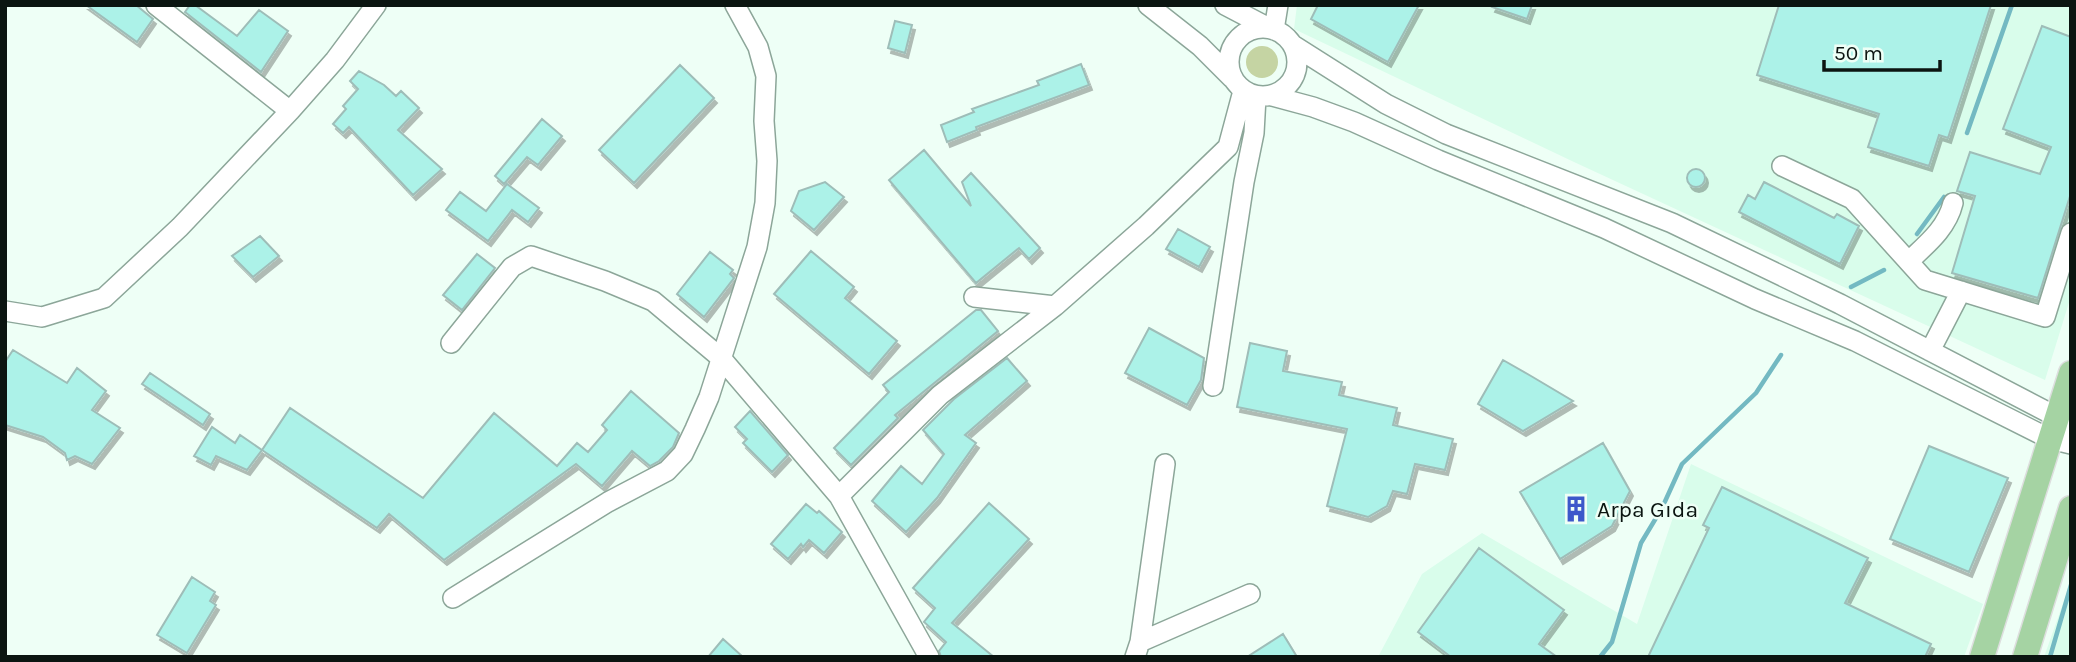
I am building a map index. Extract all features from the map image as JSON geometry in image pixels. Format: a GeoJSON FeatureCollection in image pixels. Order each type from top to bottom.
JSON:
{"type":"FeatureCollection","features":[{"type":"Feature","properties":{"kind":"main road"},"geometry":{"type":"LineString","coordinates":[[1982,657],[2062,432],[2071,373]]}},
{"type":"Feature","properties":{"kind":"main road"},"geometry":{"type":"LineString","coordinates":[[2025,657],[2071,508]]}},
{"type":"Feature","properties":{"kind":"street"},"geometry":{"type":"LineString","coordinates":[[156,5],[290,111]]}},
{"type":"Feature","properties":{"kind":"street"},"geometry":{"type":"LineString","coordinates":[[5,311],[42,317],[104,298],[180,227],[290,111],[335,60],[376,5]]}},
{"type":"Feature","properties":{"kind":"street"},"geometry":{"type":"LineString","coordinates":[[453,598],[608,502],[667,471],[683,454],[695,429],[757,247],[765,203],[766,76],[758,47],[735,5]]}},
{"type":"Feature","properties":{"kind":"street"},"geometry":{"type":"LineString","coordinates":[[1149,5],[1251,91],[1313,107],[1354,122],[1438,160],[1604,228],[1755,299],[2062,432]]}},
{"type":"Feature","properties":{"kind":"street"},"geometry":{"type":"LineString","coordinates":[[1225,5],[1288,38],[1297,55],[1295,76],[1282,92],[1251,91]]}},
{"type":"Feature","properties":{"kind":"street"},"geometry":{"type":"LineString","coordinates":[[1271,29],[1278,5]]}},
{"type":"Feature","properties":{"kind":"street"},"geometry":{"type":"LineString","coordinates":[[1213,386],[1254,133],[1251,91],[1228,58],[1238,38],[1247,32],[1271,29]]}},
{"type":"Feature","properties":{"kind":"street"},"geometry":{"type":"LineString","coordinates":[[1293,45],[1355,87],[1422,122],[1672,223],[1930,351],[2062,432]]}},
{"type":"Feature","properties":{"kind":"street"},"geometry":{"type":"LineString","coordinates":[[839,496],[940,396],[1055,306],[1146,226],[1228,148],[1251,91]]}},
{"type":"Feature","properties":{"kind":"street"},"geometry":{"type":"LineString","coordinates":[[1782,166],[1852,199],[1925,280],[2045,317],[2071,233]]}},
{"type":"Feature","properties":{"kind":"street"},"geometry":{"type":"LineString","coordinates":[[1909,261],[1943,228],[1954,203]]}},
{"type":"Feature","properties":{"kind":"street"},"geometry":{"type":"LineString","coordinates":[[451,343],[512,267],[531,256],[605,281],[653,301],[721,358],[839,496],[929,657]]}},
{"type":"Feature","properties":{"kind":"street"},"geometry":{"type":"LineString","coordinates":[[1930,351],[1961,291]]}},
{"type":"Feature","properties":{"kind":"street"},"geometry":{"type":"LineString","coordinates":[[974,297],[1055,306]]}},
{"type":"Feature","properties":{"kind":"street"},"geometry":{"type":"LineString","coordinates":[[1137,650],[1165,464]]}},
{"type":"Feature","properties":{"kind":"street"},"geometry":{"type":"LineString","coordinates":[[1137,650],[1250,594]]}},
{"type":"Feature","properties":{"kind":"shaded area"},"geometry":{"type":"Polygon","coordinates":[[[1297,5],[2071,5],[2071,296],[2045,380],[1294,29],[1297,5]]]}},
{"type":"Feature","properties":{"kind":"shaded area"},"geometry":{"type":"Polygon","coordinates":[[[1691,464],[1983,604],[1964,657],[1378,657],[1422,574],[1482,533],[1637,624],[1691,464]]]}},
{"type":"Feature","properties":{"kind":"shaded area"},"geometry":{"type":"Polygon","coordinates":[[[2071,581],[2071,657],[2044,657],[2071,581]]]}},
{"type":"Feature","properties":{"kind":"green space"},"geometry":{"type":"Polygon","coordinates":[[[1262,46],[1273,51],[1278,62],[1273,73],[1262,78],[1251,73],[1246,62],[1251,51],[1262,46]]]}},
{"type":"Feature","properties":{"kind":"building"},"geometry":{"type":"Polygon","coordinates":[[[86,5],[136,5],[153,19],[137,42],[86,5]]]}},
{"type":"Feature","properties":{"kind":"building"},"geometry":{"type":"Polygon","coordinates":[[[190,5],[195,5],[237,36],[259,10],[288,31],[261,72],[185,12],[190,5]]]}},
{"type":"Feature","properties":{"kind":"building"},"geometry":{"type":"Polygon","coordinates":[[[1318,5],[1419,5],[1388,62],[1311,19],[1318,5]]]}},
{"type":"Feature","properties":{"kind":"building"},"geometry":{"type":"Polygon","coordinates":[[[1532,5],[1527,19],[1492,7],[1532,5]]]}},
{"type":"Feature","properties":{"kind":"building"},"geometry":{"type":"Polygon","coordinates":[[[1779,5],[1991,5],[1948,138],[1939,135],[1929,166],[1868,147],[1879,114],[1757,75],[1779,5]]]}},
{"type":"Feature","properties":{"kind":"building"},"geometry":{"type":"Polygon","coordinates":[[[895,21],[912,25],[905,53],[888,48],[895,21]]]}},
{"type":"Feature","properties":{"kind":"building"},"geometry":{"type":"Polygon","coordinates":[[[2042,26],[2071,37],[2071,193],[2038,298],[1952,273],[1975,196],[1957,191],[1970,152],[2040,174],[2051,147],[2003,129],[2042,26]]]}},
{"type":"Feature","properties":{"kind":"building"},"geometry":{"type":"Polygon","coordinates":[[[1081,64],[1089,85],[976,127],[977,130],[947,142],[941,125],[974,112],[972,109],[1039,85],[1037,81],[1081,64]]]}},
{"type":"Feature","properties":{"kind":"building"},"geometry":{"type":"Polygon","coordinates":[[[680,65],[714,98],[634,183],[599,150],[680,65]]]}},
{"type":"Feature","properties":{"kind":"building"},"geometry":{"type":"Polygon","coordinates":[[[359,71],[384,85],[396,96],[401,91],[419,108],[398,130],[442,169],[413,195],[349,127],[343,133],[333,124],[346,109],[343,106],[358,89],[350,81],[359,71]]]}},
{"type":"Feature","properties":{"kind":"building"},"geometry":{"type":"Polygon","coordinates":[[[542,119],[562,136],[538,165],[527,157],[504,184],[495,176],[542,119]]]}},
{"type":"Feature","properties":{"kind":"building"},"geometry":{"type":"Polygon","coordinates":[[[924,150],[971,206],[962,182],[971,173],[1040,248],[1029,259],[1019,248],[976,283],[889,180],[924,150]]]}},
{"type":"Feature","properties":{"kind":"building"},"geometry":{"type":"Polygon","coordinates":[[[1696,169],[1702,172],[1705,178],[1702,184],[1696,187],[1690,184],[1687,178],[1690,172],[1696,169]]]}},
{"type":"Feature","properties":{"kind":"building"},"geometry":{"type":"Polygon","coordinates":[[[825,182],[844,197],[814,230],[791,211],[799,191],[825,182]]]}},
{"type":"Feature","properties":{"kind":"building"},"geometry":{"type":"Polygon","coordinates":[[[1764,182],[1834,218],[1837,214],[1859,226],[1840,264],[1739,212],[1748,195],[1755,199],[1764,182]]]}},
{"type":"Feature","properties":{"kind":"building"},"geometry":{"type":"Polygon","coordinates":[[[507,184],[539,208],[528,222],[512,210],[488,241],[446,210],[460,192],[486,211],[507,184]]]}},
{"type":"Feature","properties":{"kind":"building"},"geometry":{"type":"Polygon","coordinates":[[[1178,229],[1210,247],[1199,267],[1166,249],[1178,229]]]}},
{"type":"Feature","properties":{"kind":"building"},"geometry":{"type":"Polygon","coordinates":[[[260,236],[279,256],[253,277],[232,256],[260,236]]]}},
{"type":"Feature","properties":{"kind":"building"},"geometry":{"type":"Polygon","coordinates":[[[811,251],[854,287],[845,298],[897,341],[869,374],[774,294],[811,251]]]}},
{"type":"Feature","properties":{"kind":"building"},"geometry":{"type":"Polygon","coordinates":[[[710,252],[733,270],[730,274],[734,278],[704,317],[677,294],[710,252]]]}},
{"type":"Feature","properties":{"kind":"building"},"geometry":{"type":"Polygon","coordinates":[[[477,254],[495,268],[462,310],[443,295],[477,254]]]}},
{"type":"Feature","properties":{"kind":"building"},"geometry":{"type":"Polygon","coordinates":[[[976,310],[981,310],[998,331],[895,415],[898,418],[851,465],[834,448],[889,392],[883,385],[976,310]]]}},
{"type":"Feature","properties":{"kind":"building"},"geometry":{"type":"Polygon","coordinates":[[[1149,328],[1204,358],[1201,380],[1187,405],[1125,373],[1149,328]]]}},
{"type":"Feature","properties":{"kind":"building"},"geometry":{"type":"Polygon","coordinates":[[[1250,343],[1287,351],[1283,371],[1342,382],[1339,395],[1397,408],[1393,425],[1453,439],[1445,470],[1415,464],[1407,494],[1393,491],[1387,506],[1368,517],[1327,506],[1347,429],[1237,407],[1250,343]]]}},
{"type":"Feature","properties":{"kind":"building"},"geometry":{"type":"Polygon","coordinates":[[[13,350],[67,383],[77,368],[106,391],[92,410],[120,428],[92,464],[75,456],[67,460],[65,453],[43,437],[5,425],[5,362],[13,350]]]}},
{"type":"Feature","properties":{"kind":"building"},"geometry":{"type":"Polygon","coordinates":[[[1007,358],[1027,381],[965,435],[976,443],[937,498],[906,532],[872,501],[901,466],[922,484],[944,454],[923,430],[954,399],[1007,358]]]}},
{"type":"Feature","properties":{"kind":"building"},"geometry":{"type":"Polygon","coordinates":[[[1503,360],[1573,401],[1523,431],[1478,404],[1503,360]]]}},
{"type":"Feature","properties":{"kind":"building"},"geometry":{"type":"Polygon","coordinates":[[[150,373],[210,414],[203,425],[142,384],[150,373]]]}},
{"type":"Feature","properties":{"kind":"building"},"geometry":{"type":"Polygon","coordinates":[[[631,391],[679,433],[673,447],[650,466],[632,451],[602,486],[576,464],[444,560],[389,514],[377,528],[262,450],[290,408],[423,498],[494,413],[557,466],[577,443],[588,452],[607,430],[602,425],[631,391]]]}},
{"type":"Feature","properties":{"kind":"building"},"geometry":{"type":"Polygon","coordinates":[[[750,411],[788,455],[772,472],[743,443],[747,439],[735,427],[750,411]]]}},
{"type":"Feature","properties":{"kind":"building"},"geometry":{"type":"Polygon","coordinates":[[[212,427],[235,443],[240,435],[262,450],[247,470],[216,456],[211,465],[194,456],[212,427]]]}},
{"type":"Feature","properties":{"kind":"building","name":"Arpa Gıda"},"geometry":{"type":"Polygon","coordinates":[[[1603,443],[1630,491],[1612,526],[1560,559],[1520,492],[1603,443]]]}},
{"type":"Feature","properties":{"kind":"building"},"geometry":{"type":"Polygon","coordinates":[[[1929,446],[2008,478],[1969,572],[1890,539],[1929,446]]]}},
{"type":"Feature","properties":{"kind":"building"},"geometry":{"type":"Polygon","coordinates":[[[1722,487],[1868,558],[1845,603],[1931,644],[1925,657],[1648,657],[1709,528],[1703,525],[1722,487]]]}},
{"type":"Feature","properties":{"kind":"building"},"geometry":{"type":"Polygon","coordinates":[[[989,503],[1029,539],[952,623],[994,657],[941,657],[939,651],[946,642],[924,622],[935,608],[913,588],[989,503]]]}},
{"type":"Feature","properties":{"kind":"building"},"geometry":{"type":"Polygon","coordinates":[[[806,504],[817,513],[819,511],[842,532],[824,553],[809,540],[803,547],[801,544],[788,559],[771,544],[806,504]]]}},
{"type":"Feature","properties":{"kind":"building"},"geometry":{"type":"Polygon","coordinates":[[[1479,548],[1564,610],[1539,644],[1557,657],[1451,657],[1418,632],[1479,548]]]}},
{"type":"Feature","properties":{"kind":"building"},"geometry":{"type":"Polygon","coordinates":[[[192,577],[215,592],[210,601],[216,605],[187,653],[157,635],[192,577]]]}},
{"type":"Feature","properties":{"kind":"building"},"geometry":{"type":"Polygon","coordinates":[[[1283,634],[1297,657],[1247,657],[1283,634]]]}},
{"type":"Feature","properties":{"kind":"building"},"geometry":{"type":"Polygon","coordinates":[[[723,639],[743,657],[708,657],[723,639]]]}},
{"type":"Feature","properties":{"kind":"waterway"},"geometry":{"type":"LineString","coordinates":[[1967,133],[2012,5]]}},
{"type":"Feature","properties":{"kind":"waterway"},"geometry":{"type":"LineString","coordinates":[[1917,234],[1944,197]]}},
{"type":"Feature","properties":{"kind":"waterway"},"geometry":{"type":"LineString","coordinates":[[1851,287],[1884,270]]}},
{"type":"Feature","properties":{"kind":"waterway"},"geometry":{"type":"LineString","coordinates":[[1600,657],[1612,642],[1641,543],[1662,508],[1682,464],[1756,393],[1781,355]]}},
{"type":"Feature","properties":{"kind":"waterway"},"geometry":{"type":"LineString","coordinates":[[2050,657],[2071,585]]}},
{"type":"Feature","properties":{"kind":"place","name":"Arpa Gıda"},"geometry":{"type":"Point","coordinates":[1576,509]}}]}
